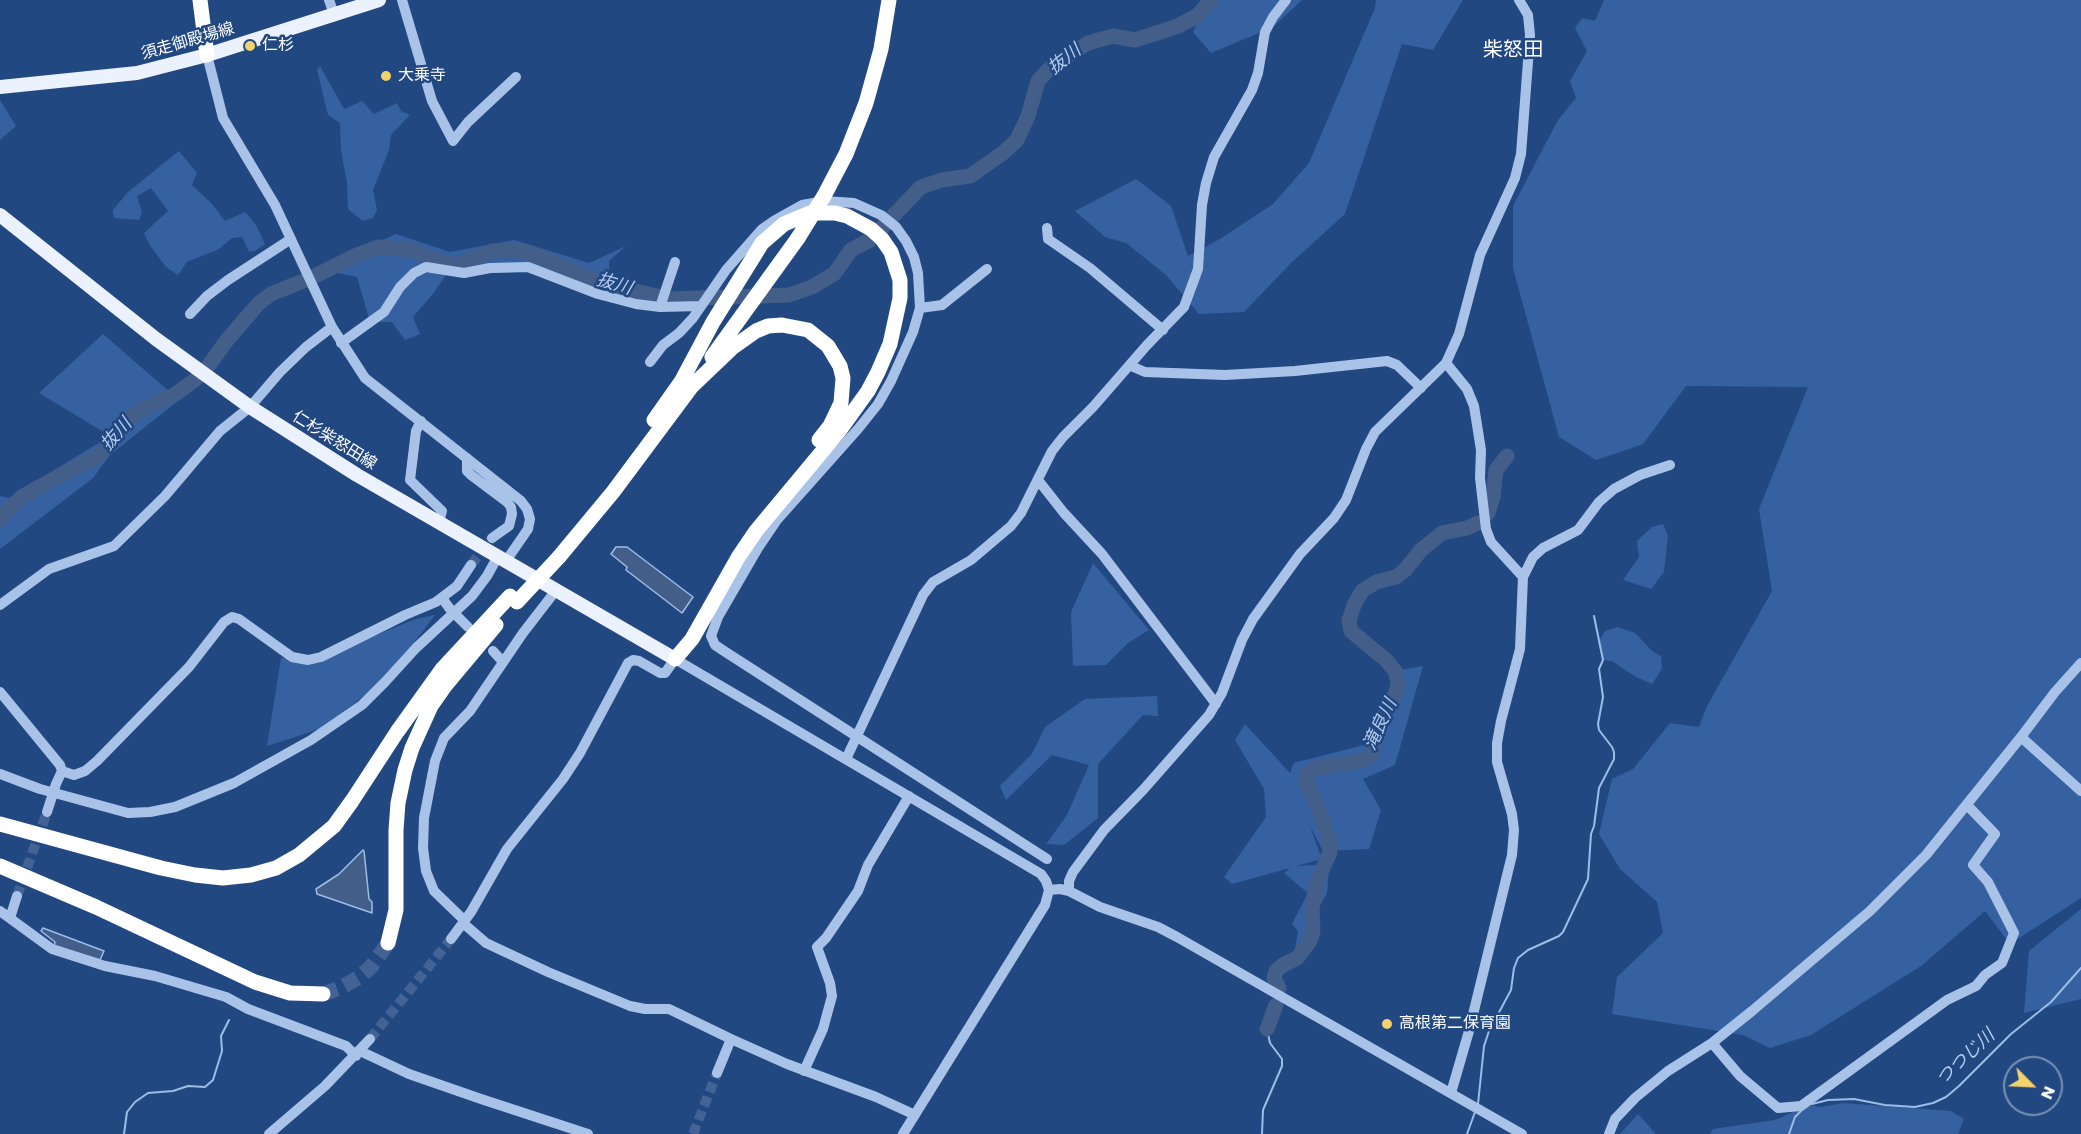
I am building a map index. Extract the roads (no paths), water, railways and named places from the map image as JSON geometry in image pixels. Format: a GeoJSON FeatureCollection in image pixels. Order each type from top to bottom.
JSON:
{"type":"FeatureCollection","features":[{"type":"Feature","properties":{"kind":"highway"},"geometry":{"type":"LineString","coordinates":[[200,0],[207,55]]}},
{"type":"Feature","properties":{"kind":"highway"},"geometry":{"type":"LineString","coordinates":[[821,194],[859,101],[873,49],[881,0]]}},
{"type":"Feature","properties":{"kind":"highway"},"geometry":{"type":"LineString","coordinates":[[0,824],[161,868],[223,878],[251,875],[276,868],[299,855],[334,826],[397,732],[443,669],[514,599],[613,492],[723,325],[767,274],[794,236],[846,154],[866,103],[881,49],[889,0]]}},
{"type":"Feature","properties":{"kind":"highway"},"geometry":{"type":"LineString","coordinates":[[675,658],[692,639],[739,556],[756,531],[840,430],[868,392],[890,344],[899,308],[900,280],[891,252],[882,239],[859,221],[835,213],[810,213],[795,219],[784,224],[762,243],[741,277],[723,325]]}},
{"type":"Feature","properties":{"kind":"highway"},"geometry":{"type":"LineString","coordinates":[[675,658],[684,633],[732,550],[766,502],[830,426],[841,404],[843,391],[840,366],[828,346],[808,330],[782,324],[756,330],[685,385]]}},
{"type":"Feature","properties":{"kind":"highway"},"geometry":{"type":"LineString","coordinates":[[388,943],[396,910],[398,803],[412,748],[431,706],[514,599]]}},
{"type":"Feature","properties":{"kind":"highway"},"geometry":{"type":"LineString","coordinates":[[0,866],[96,907],[255,982],[290,993],[323,994]]}},
{"type":"Feature","properties":{"kind":"main road","name":"須走御殿場線"},"geometry":{"type":"LineString","coordinates":[[0,87],[137,73],[207,55],[379,0]]}},
{"type":"Feature","properties":{"kind":"main road","name":"仁杉柴怒田線"},"geometry":{"type":"LineString","coordinates":[[0,215],[156,339],[250,407],[357,475],[675,658]]}},
{"type":"Feature","properties":{"kind":"street"},"geometry":{"type":"LineString","coordinates":[[329,0],[334,14]]}},
{"type":"Feature","properties":{"kind":"street"},"geometry":{"type":"LineString","coordinates":[[402,0],[432,101],[453,141],[468,122],[516,77]]}},
{"type":"Feature","properties":{"kind":"street"},"geometry":{"type":"LineString","coordinates":[[846,759],[923,595],[933,582],[970,560],[1011,526],[1021,513],[1052,452],[1063,437],[1184,307],[1198,269],[1202,205],[1214,157],[1252,90],[1258,73],[1265,32],[1286,0]]}},
{"type":"Feature","properties":{"kind":"street"},"geometry":{"type":"LineString","coordinates":[[1068,891],[1073,872],[1104,830],[1143,790],[1209,715],[1253,619],[1299,555],[1334,518],[1346,500],[1375,432],[1446,363],[1459,334],[1480,255],[1515,178],[1521,154],[1530,35],[1528,15],[1519,0]]}},
{"type":"Feature","properties":{"kind":"street"},"geometry":{"type":"LineString","coordinates":[[0,774],[121,812],[143,813],[175,807],[234,783],[311,740],[370,697],[416,648],[478,589],[528,529],[530,519],[521,501],[365,378],[341,343],[275,205],[223,118],[207,55]]}},
{"type":"Feature","properties":{"kind":"street"},"geometry":{"type":"LineString","coordinates":[[650,362],[663,345],[679,333],[726,270],[762,229],[788,212],[802,205],[839,201],[854,203],[881,215],[896,227],[914,257],[918,273],[920,308],[913,332],[891,381],[878,404],[858,429],[777,520],[718,617],[711,636],[715,645],[724,651],[1047,859]]}},
{"type":"Feature","properties":{"kind":"street"},"geometry":{"type":"LineString","coordinates":[[1047,228],[1048,239],[1090,268],[1163,330]]}},
{"type":"Feature","properties":{"kind":"street"},"geometry":{"type":"LineString","coordinates":[[190,314],[207,296],[291,239]]}},
{"type":"Feature","properties":{"kind":"street"},"geometry":{"type":"LineString","coordinates":[[661,304],[675,262]]}},
{"type":"Feature","properties":{"kind":"street"},"geometry":{"type":"LineString","coordinates":[[341,343],[384,312],[400,287],[414,273],[426,267],[464,273],[490,268],[528,267],[598,294],[636,304],[700,306]]}},
{"type":"Feature","properties":{"kind":"street"},"geometry":{"type":"LineString","coordinates":[[920,308],[942,305],[987,269]]}},
{"type":"Feature","properties":{"kind":"street"},"geometry":{"type":"LineString","coordinates":[[0,605],[49,569],[114,546],[165,496],[220,431],[250,407],[280,372],[306,347],[332,327]]}},
{"type":"Feature","properties":{"kind":"street"},"geometry":{"type":"LineString","coordinates":[[1131,366],[1145,372],[1225,375],[1387,361],[1397,365],[1421,388]]}},
{"type":"Feature","properties":{"kind":"street"},"geometry":{"type":"LineString","coordinates":[[1446,363],[1467,389],[1474,406],[1481,450],[1480,478],[1486,529],[1491,542],[1523,577]]}},
{"type":"Feature","properties":{"kind":"street"},"geometry":{"type":"LineString","coordinates":[[421,421],[416,431],[410,480],[442,511],[439,522]]}},
{"type":"Feature","properties":{"kind":"street"},"geometry":{"type":"LineString","coordinates":[[467,458],[467,471],[511,507],[509,526],[492,538]]}},
{"type":"Feature","properties":{"kind":"street"},"geometry":{"type":"LineString","coordinates":[[1451,1093],[1469,1031],[1512,855],[1514,830],[1512,814],[1497,762],[1497,743],[1520,649],[1523,577],[1533,557],[1543,548],[1578,530],[1599,502],[1614,489],[1670,465]]}},
{"type":"Feature","properties":{"kind":"street"},"geometry":{"type":"LineString","coordinates":[[1038,480],[1064,513],[1102,554],[1216,704]]}},
{"type":"Feature","properties":{"kind":"street"},"geometry":{"type":"LineString","coordinates":[[62,771],[70,775],[80,774],[97,761],[189,667],[224,622],[232,617],[239,619],[292,657],[308,660],[321,657],[442,598],[457,586],[471,565]]}},
{"type":"Feature","properties":{"kind":"street"},"geometry":{"type":"LineString","coordinates":[[556,589],[470,711],[441,742],[426,803],[423,848],[428,878],[438,896],[486,943],[548,972],[630,1006],[645,1009],[669,1009],[804,1071],[868,1094],[915,1115]]}},
{"type":"Feature","properties":{"kind":"street"},"geometry":{"type":"LineString","coordinates":[[442,598],[453,613],[468,627]]}},
{"type":"Feature","properties":{"kind":"street"},"geometry":{"type":"LineString","coordinates":[[493,651],[503,662]]}},
{"type":"Feature","properties":{"kind":"street"},"geometry":{"type":"LineString","coordinates":[[451,939],[464,922],[507,849],[574,762],[628,663],[633,660],[639,661],[660,673],[665,673],[675,658],[1041,874],[1046,881],[1049,890],[1045,905],[903,1134]]}},
{"type":"Feature","properties":{"kind":"street"},"geometry":{"type":"LineString","coordinates":[[1609,1134],[1615,1119],[1635,1098],[1668,1071],[1712,1043],[1870,911],[1926,855],[2055,692],[2081,663]]}},
{"type":"Feature","properties":{"kind":"street"},"geometry":{"type":"LineString","coordinates":[[0,692],[60,765],[62,771],[46,812]]}},
{"type":"Feature","properties":{"kind":"street"},"geometry":{"type":"LineString","coordinates":[[2021,737],[2081,791]]}},
{"type":"Feature","properties":{"kind":"street"},"geometry":{"type":"LineString","coordinates":[[804,1071],[823,1029],[832,996],[817,946],[826,938],[858,891],[868,865],[909,796]]}},
{"type":"Feature","properties":{"kind":"street"},"geometry":{"type":"LineString","coordinates":[[1712,1043],[1740,1076],[1779,1107],[1801,1106],[1947,1000],[1976,986],[1985,975],[2002,963],[2013,933],[1988,882],[1973,866],[1995,834],[1966,805]]}},
{"type":"Feature","properties":{"kind":"street"},"geometry":{"type":"LineString","coordinates":[[1049,890],[1068,891],[1100,907],[1158,927],[1522,1134]]}},
{"type":"Feature","properties":{"kind":"street"},"geometry":{"type":"LineString","coordinates":[[17,896],[5,914],[52,949],[105,966],[155,976],[226,997],[248,1009],[346,1046],[358,1054],[410,1074],[481,1100],[588,1134]]}},
{"type":"Feature","properties":{"kind":"street"},"geometry":{"type":"LineString","coordinates":[[717,1073],[731,1038]]}},
{"type":"Feature","properties":{"kind":"street"},"geometry":{"type":"LineString","coordinates":[[268,1134],[326,1086],[370,1039]]}},
{"type":"Feature","properties":{"kind":"waterway","name":"抜川"},"geometry":{"type":"LineString","coordinates":[[0,520],[4,513],[23,496],[99,456],[125,422],[142,409],[174,395],[195,380],[259,303],[271,294],[378,247],[412,250],[432,259],[457,265],[492,251],[513,250],[531,253],[600,283],[670,299],[789,295],[812,287],[834,274],[851,250],[870,240],[921,187],[942,180],[970,176],[1003,153],[1017,140],[1028,116],[1038,81],[1048,70],[1066,57],[1088,43],[1113,36],[1135,40],[1178,26],[1197,16],[1211,0]]}},
{"type":"Feature","properties":{"kind":"waterway","name":"滝良川"},"geometry":{"type":"LineString","coordinates":[[1488,513],[1493,497],[1496,470],[1507,456]]}},
{"type":"Feature","properties":{"kind":"waterway","name":"滝良川"},"geometry":{"type":"LineString","coordinates":[[1279,988],[1274,978],[1276,971],[1297,958],[1310,941],[1313,931],[1312,909],[1316,884],[1330,852],[1330,842],[1324,823],[1305,782],[1307,774],[1314,769],[1363,760],[1371,755],[1379,722],[1397,691],[1398,681],[1395,671],[1386,660],[1351,631],[1349,621],[1354,605],[1362,591],[1376,582],[1396,577],[1405,570],[1421,550],[1442,533],[1467,528],[1478,523]]}},
{"type":"Feature","properties":{"kind":"waterway"},"geometry":{"type":"LineString","coordinates":[[1478,1104],[1484,1046],[1489,1031],[1511,990],[1518,958],[1528,950],[1563,932],[1588,879],[1591,834],[1599,788],[1614,759],[1612,747],[1599,730],[1598,724],[1603,697],[1599,669],[1603,660],[1594,616]]}},
{"type":"Feature","properties":{"kind":"waterway","name":"つつじ川"},"geometry":{"type":"LineString","coordinates":[[1812,1104],[1828,1100],[1854,1099],[1885,1105],[1915,1107],[1946,1097],[2011,1034],[2051,1002],[2081,968]]}},
{"type":"Feature","properties":{"kind":"waterway","name":"滝良川"},"geometry":{"type":"LineString","coordinates":[[1267,1029],[1276,1005]]}},
{"type":"Feature","properties":{"kind":"waterway"},"geometry":{"type":"LineString","coordinates":[[124,1134],[127,1112],[135,1102],[148,1093],[173,1091],[188,1086],[205,1087],[213,1080],[222,1051],[221,1036],[229,1020]]}},
{"type":"Feature","properties":{"kind":"waterway","name":"滝良川"},"geometry":{"type":"LineString","coordinates":[[1262,1134],[1263,1110],[1282,1066],[1282,1059],[1270,1043],[1267,1029]]}},
{"type":"Feature","properties":{"kind":"waterway","name":"つつじ川"},"geometry":{"type":"LineString","coordinates":[[1789,1134],[1795,1117],[1802,1110]]}},
{"type":"Feature","properties":{"kind":"waterway"},"geometry":{"type":"LineString","coordinates":[[1467,1134],[1475,1112]]}},
{"type":"Feature","properties":{"kind":"tunnel"},"geometry":{"type":"LineString","coordinates":[[471,565],[492,538]]}},
{"type":"Feature","properties":{"kind":"tunnel"},"geometry":{"type":"LineString","coordinates":[[17,896],[47,812]]}},
{"type":"Feature","properties":{"kind":"tunnel"},"geometry":{"type":"LineString","coordinates":[[370,1039],[451,939]]}},
{"type":"Feature","properties":{"kind":"tunnel"},"geometry":{"type":"LineString","coordinates":[[323,994],[358,978],[371,967],[388,943]]}},
{"type":"Feature","properties":{"kind":"tunnel"},"geometry":{"type":"LineString","coordinates":[[693,1134],[717,1073]]}},
{"type":"Feature","properties":{"kind":"place","name":"仁杉"},"geometry":{"type":"Point","coordinates":[250,46]}},
{"type":"Feature","properties":{"kind":"place","name":"大乗寺"},"geometry":{"type":"Point","coordinates":[386,76]}},
{"type":"Feature","properties":{"kind":"place","name":"高根第二保育園"},"geometry":{"type":"Point","coordinates":[1387,1024]}},
{"type":"Feature","properties":{"kind":"district","name":"柴怒田"},"geometry":{"type":"Point","coordinates":[1513,51]}}]}
